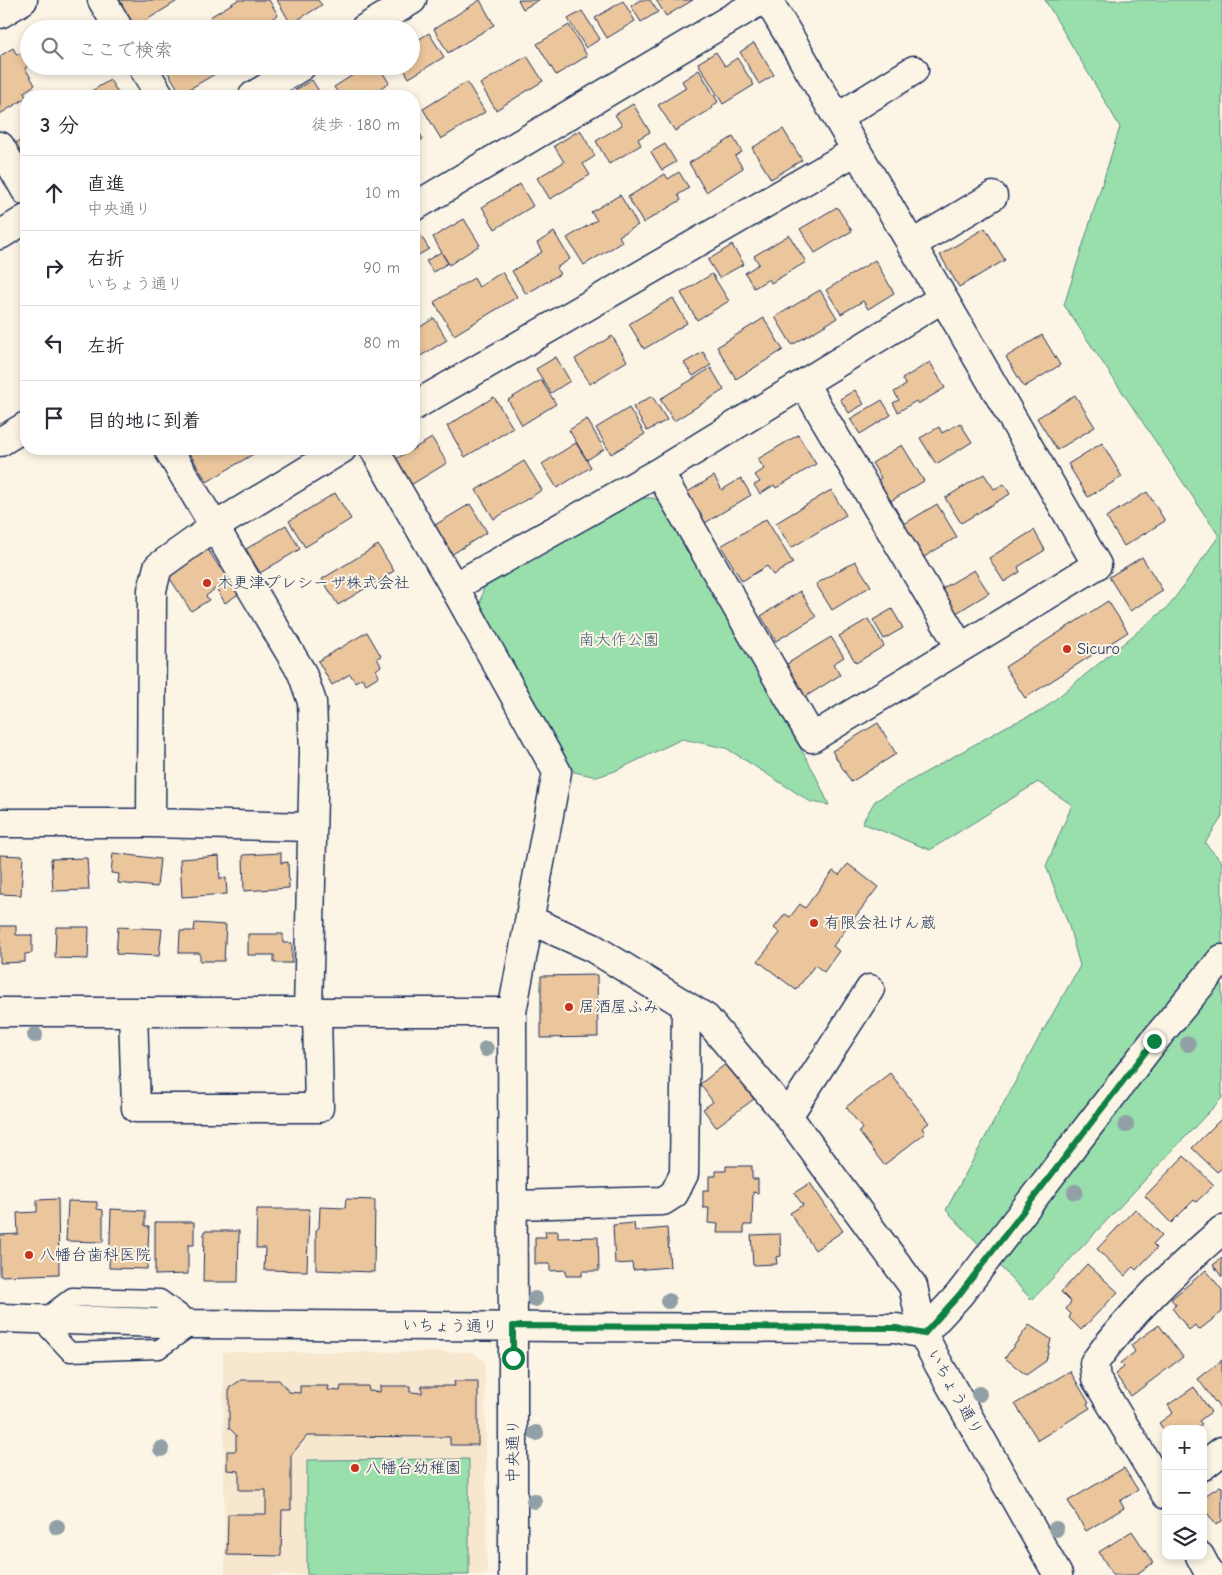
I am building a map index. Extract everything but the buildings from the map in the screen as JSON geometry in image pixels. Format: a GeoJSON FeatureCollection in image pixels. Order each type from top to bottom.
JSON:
{"type":"FeatureCollection","features":[{"type":"Feature","properties":{"kind":"street"},"geometry":{"type":"LineString","coordinates":[[0,14],[23,0]]}},
{"type":"Feature","properties":{"kind":"street"},"geometry":{"type":"LineString","coordinates":[[102,0],[114,20]]}},
{"type":"Feature","properties":{"kind":"street"},"geometry":{"type":"LineString","coordinates":[[379,20],[412,0]]}},
{"type":"Feature","properties":{"kind":"street"},"geometry":{"type":"LineString","coordinates":[[420,203],[762,0]]}},
{"type":"Feature","properties":{"kind":"street"},"geometry":{"type":"LineString","coordinates":[[659,472],[812,738],[1096,565],[943,298],[768,0]]}},
{"type":"Feature","properties":{"kind":"street"},"geometry":{"type":"LineString","coordinates":[[837,118],[914,70]]}},
{"type":"Feature","properties":{"kind":"street"},"geometry":{"type":"LineString","coordinates":[[147,75],[156,90]]}},
{"type":"Feature","properties":{"kind":"street"},"geometry":{"type":"LineString","coordinates":[[263,90],[287,75]]}},
{"type":"Feature","properties":{"kind":"street"},"geometry":{"type":"LineString","coordinates":[[0,146],[20,181]]}},
{"type":"Feature","properties":{"kind":"street"},"geometry":{"type":"LineString","coordinates":[[420,403],[856,151]]}},
{"type":"Feature","properties":{"kind":"street"},"geometry":{"type":"LineString","coordinates":[[911,245],[993,196]]}},
{"type":"Feature","properties":{"kind":"street"},"geometry":{"type":"LineString","coordinates":[[0,235],[20,223]]}},
{"type":"Feature","properties":{"kind":"street"},"geometry":{"type":"LineString","coordinates":[[454,587],[659,472],[943,298]]}},
{"type":"Feature","properties":{"kind":"street"},"geometry":{"type":"LineString","coordinates":[[804,384],[960,647]]}},
{"type":"Feature","properties":{"kind":"street"},"geometry":{"type":"LineString","coordinates":[[0,442],[20,430]]}},
{"type":"Feature","properties":{"kind":"street"},"geometry":{"type":"LineString","coordinates":[[133,1012],[136,1108],[319,1108],[313,1012],[312,827],[314,702],[302,673],[172,455]]}},
{"type":"Feature","properties":{"kind":"street"},"geometry":{"type":"LineString","coordinates":[[151,823],[152,590],[158,568],[214,527],[332,455]]}},
{"type":"Feature","properties":{"kind":"street","name":"中央通り"},"geometry":{"type":"LineString","coordinates":[[377,455],[454,587],[557,772],[512,1012],[514,1205],[513,1575]]}},
{"type":"Feature","properties":{"kind":"street"},"geometry":{"type":"LineString","coordinates":[[0,823],[151,823],[312,827]]}},
{"type":"Feature","properties":{"kind":"street"},"geometry":{"type":"LineString","coordinates":[[530,920],[593,948],[706,1018],[788,1116],[912,1286],[924,1334]]}},
{"type":"Feature","properties":{"kind":"street"},"geometry":{"type":"LineString","coordinates":[[924,1334],[959,1295],[1154,1041],[1222,959]]}},
{"type":"Feature","properties":{"kind":"street"},"geometry":{"type":"LineString","coordinates":[[788,1116],[870,989]]}},
{"type":"Feature","properties":{"kind":"street"},"geometry":{"type":"LineString","coordinates":[[514,1205],[662,1201],[674,1194],[684,1174],[686,1006]]}},
{"type":"Feature","properties":{"kind":"street"},"geometry":{"type":"LineString","coordinates":[[0,1012],[512,1012]]}},
{"type":"Feature","properties":{"kind":"street"},"geometry":{"type":"LineString","coordinates":[[1162,1488],[1096,1378],[1094,1363],[1109,1343],[1178,1268],[1222,1230]]}},
{"type":"Feature","properties":{"kind":"street","name":"いちょう通り"},"geometry":{"type":"LineString","coordinates":[[0,1318],[41,1321],[194,1324],[896,1328],[924,1334],[938,1363],[1058,1575]]}},
{"type":"Feature","properties":{"kind":"street"},"geometry":{"type":"LineString","coordinates":[[1207,1463],[1222,1451]]}},
{"type":"Feature","properties":{"kind":"street"},"geometry":{"type":"LineString","coordinates":[[1202,1560],[1210,1575]]}},
{"type":"Feature","properties":{"kind":"shaded area","name":"八幡台幼稚園"},"geometry":{"type":"Polygon","coordinates":[[[223,1352],[472,1352],[485,1362],[487,1575],[225,1575],[223,1352]]]}},
{"type":"Feature","properties":{"kind":"green space"},"geometry":{"type":"Polygon","coordinates":[[[1045,0],[1222,0],[1222,817],[1205,843],[1222,862],[1222,1098],[1032,1300],[946,1210],[1080,966],[1068,923],[1046,866],[1072,805],[1038,782],[930,850],[862,823],[875,801],[1007,726],[1041,711],[1169,606],[1219,536],[1064,305],[1120,127],[1045,0]]]}},
{"type":"Feature","properties":{"kind":"green space","name":"南大作公園"},"geometry":{"type":"Polygon","coordinates":[[[637,498],[653,498],[660,501],[814,772],[829,805],[811,802],[726,748],[682,739],[615,771],[597,777],[574,772],[480,606],[484,585],[637,498]]]}},
{"type":"Feature","properties":{"kind":"green space"},"geometry":{"type":"Polygon","coordinates":[[[469,1459],[469,1575],[307,1575],[307,1460],[469,1459]]]}},
{"type":"Feature","properties":{"kind":"place","name":"木更津プレシーザ株式会社"},"geometry":{"type":"Point","coordinates":[207,583]}},
{"type":"Feature","properties":{"kind":"place","name":"Sicuro"},"geometry":{"type":"Point","coordinates":[1067,649]}},
{"type":"Feature","properties":{"kind":"place","name":"有限会社けん蔵"},"geometry":{"type":"Point","coordinates":[814,923]}},
{"type":"Feature","properties":{"kind":"place","name":"居酒屋ふみ"},"geometry":{"type":"Point","coordinates":[569,1007]}},
{"type":"Feature","properties":{"kind":"place","name":"八幡台歯科医院"},"geometry":{"type":"Point","coordinates":[29,1255]}},
{"type":"Feature","properties":{"kind":"place","name":"八幡台幼稚園"},"geometry":{"type":"Point","coordinates":[355,1468]}},
{"type":"Feature","properties":{"kind":"route"},"geometry":{"type":"LineString","coordinates":[[513,1358],[513,1326],[896,1328],[924,1334],[959,1295],[1154,1041]]}}]}
